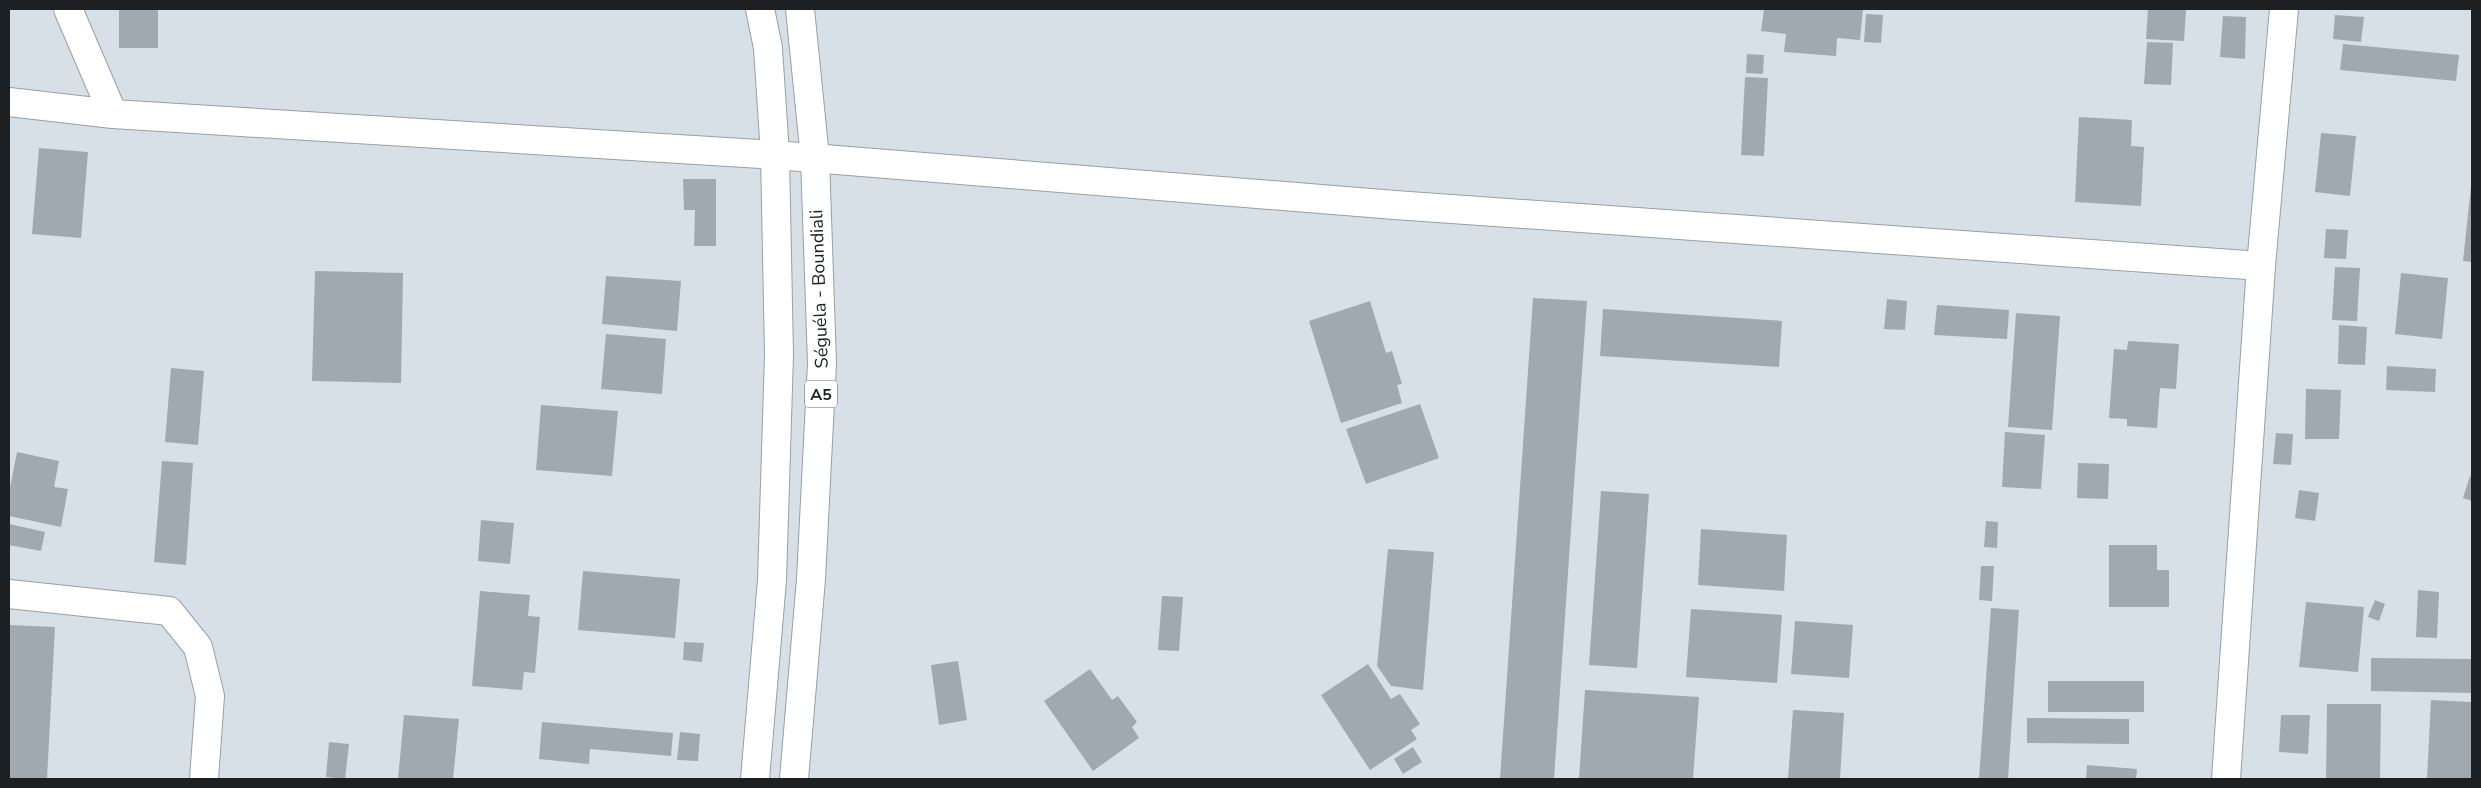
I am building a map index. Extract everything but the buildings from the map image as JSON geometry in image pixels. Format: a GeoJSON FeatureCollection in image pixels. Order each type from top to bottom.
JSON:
{"type":"FeatureCollection","features":[{"type":"Feature","properties":{"kind":"street"},"geometry":{"type":"LineString","coordinates":[[68,9],[113,114]]}},
{"type":"Feature","properties":{"kind":"street"},"geometry":{"type":"LineString","coordinates":[[755,779],[772,580],[779,355],[775,155],[768,48],[760,9]]}},
{"type":"Feature","properties":{"kind":"street","name":"Séguéla - Boundiali"},"geometry":{"type":"LineString","coordinates":[[794,779],[811,579],[822,364],[815,158],[800,9]]}},
{"type":"Feature","properties":{"kind":"street"},"geometry":{"type":"LineString","coordinates":[[2226,779],[2261,266],[2284,9]]}},
{"type":"Feature","properties":{"kind":"street"},"geometry":{"type":"LineString","coordinates":[[9,102],[113,114],[775,155],[1405,206],[2261,266]]}},
{"type":"Feature","properties":{"kind":"street"},"geometry":{"type":"LineString","coordinates":[[9,594],[169,611],[198,647],[210,696],[204,779]]}}]}
